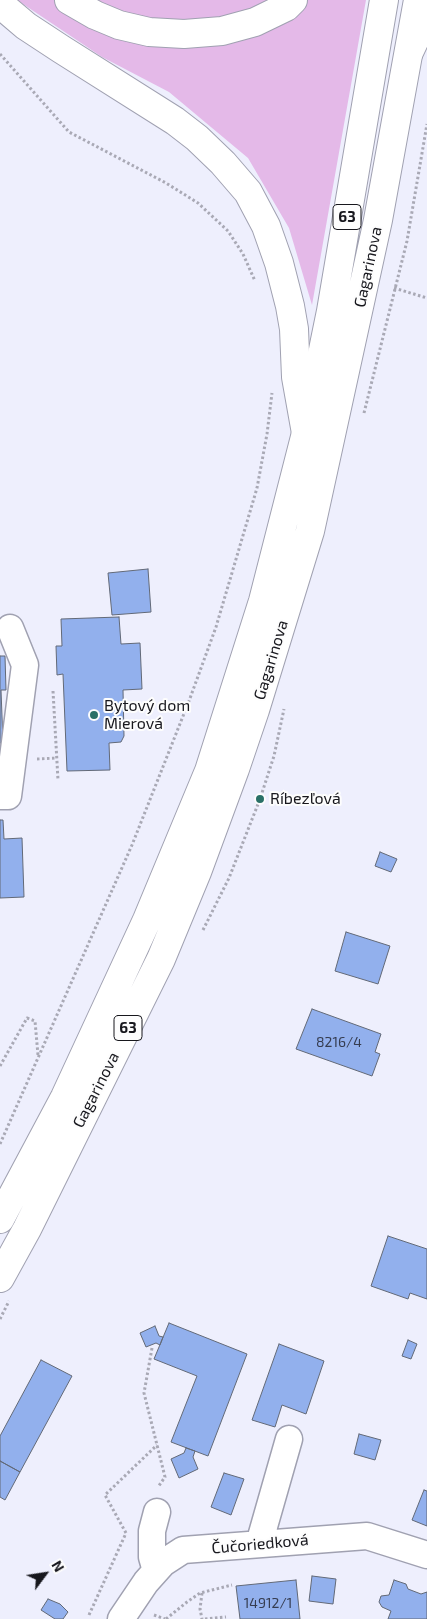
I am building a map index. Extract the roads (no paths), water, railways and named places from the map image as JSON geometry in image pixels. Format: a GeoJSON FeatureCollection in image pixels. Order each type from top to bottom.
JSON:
{"type":"FeatureCollection","features":[{"type":"Feature","properties":{"kind":"main road"},"geometry":{"type":"LineString","coordinates":[[69,0],[95,15],[119,24],[149,32],[184,34],[222,31],[255,22],[286,7],[293,0]]}},
{"type":"Feature","properties":{"kind":"main road","name":"Gagarinova"},"geometry":{"type":"LineString","coordinates":[[0,1219],[65,1097],[147,920],[210,771],[263,601],[306,432],[331,311],[384,0]]}},
{"type":"Feature","properties":{"kind":"main road","name":"Gagarinova"},"geometry":{"type":"LineString","coordinates":[[0,1278],[31,1220],[161,959],[200,864],[256,710],[310,531],[378,220],[418,0]]}},
{"type":"Feature","properties":{"kind":"main road"},"geometry":{"type":"LineString","coordinates":[[0,4],[33,31],[175,121],[197,138],[223,163],[248,192],[266,226],[285,284],[294,329],[296,377],[306,432]]}},
{"type":"Feature","properties":{"kind":"main road"},"geometry":{"type":"LineString","coordinates":[[409,52],[427,14]]}},
{"type":"Feature","properties":{"kind":"street"},"geometry":{"type":"LineString","coordinates":[[0,796],[8,796],[25,665],[10,628]]}},
{"type":"Feature","properties":{"kind":"street"},"geometry":{"type":"LineString","coordinates":[[258,1544],[289,1439]]}},
{"type":"Feature","properties":{"kind":"street"},"geometry":{"type":"LineString","coordinates":[[155,1502],[152,1557],[156,1571]]}},
{"type":"Feature","properties":{"kind":"street","name":"Čučoriedková"},"geometry":{"type":"LineString","coordinates":[[121,1619],[146,1582],[163,1563],[183,1550],[367,1536],[427,1556]]}},
{"type":"Feature","properties":{"kind":"place","name":"Bytový dom Mierová"},"geometry":{"type":"Point","coordinates":[94,715]}},
{"type":"Feature","properties":{"kind":"place","name":"Ríbezľová"},"geometry":{"type":"Point","coordinates":[260,799]}}]}
